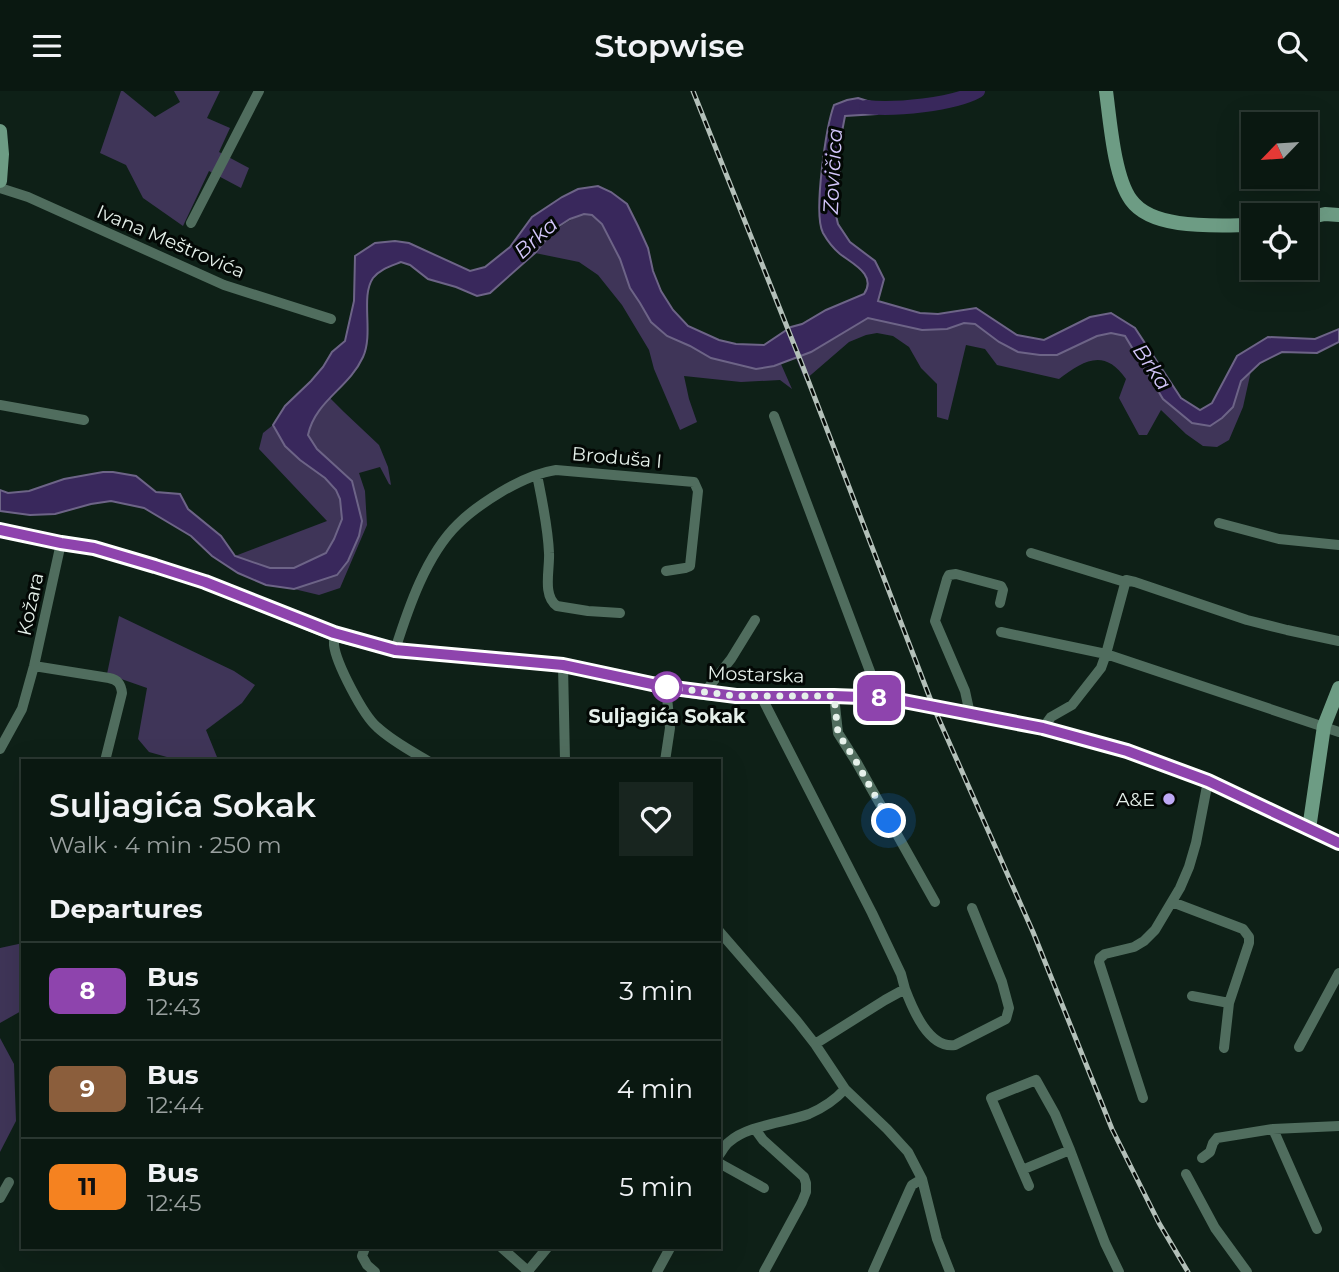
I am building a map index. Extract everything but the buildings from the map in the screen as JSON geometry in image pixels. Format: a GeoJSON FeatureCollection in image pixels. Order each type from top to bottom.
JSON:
{"type":"FeatureCollection","features":[{"type":"Feature","properties":{"kind":"main road"},"geometry":{"type":"LineString","coordinates":[[1106,91],[1120,174],[1126,192],[1137,208],[1157,218],[1193,225],[1241,225]]}},
{"type":"Feature","properties":{"kind":"main road"},"geometry":{"type":"LineString","coordinates":[[0,131],[0,181]]}},
{"type":"Feature","properties":{"kind":"main road"},"geometry":{"type":"LineString","coordinates":[[1318,216],[1339,215]]}},
{"type":"Feature","properties":{"kind":"main road","name":"Mostarska"},"geometry":{"type":"LineString","coordinates":[[0,530],[94,548],[155,566],[205,582],[334,633],[395,650],[563,665],[704,693],[880,698],[1043,728],[1127,751],[1208,781],[1339,843]]}},
{"type":"Feature","properties":{"kind":"main road"},"geometry":{"type":"LineString","coordinates":[[1309,829],[1324,726],[1339,688]]}},
{"type":"Feature","properties":{"kind":"street"},"geometry":{"type":"LineString","coordinates":[[191,223],[259,91]]}},
{"type":"Feature","properties":{"kind":"street","name":"Ivana Meštrovića"},"geometry":{"type":"LineString","coordinates":[[0,188],[28,197],[224,285],[331,319]]}},
{"type":"Feature","properties":{"kind":"street"},"geometry":{"type":"LineString","coordinates":[[0,405],[84,420]]}},
{"type":"Feature","properties":{"kind":"street"},"geometry":{"type":"LineString","coordinates":[[774,416],[880,698]]}},
{"type":"Feature","properties":{"kind":"street","name":"Broduša I"},"geometry":{"type":"LineString","coordinates":[[395,650],[417,588],[447,536],[458,524],[496,496],[537,475],[556,470],[694,482],[698,491],[690,566],[666,571]]}},
{"type":"Feature","properties":{"kind":"street"},"geometry":{"type":"LineString","coordinates":[[537,475],[549,552],[548,596],[557,605],[620,613]]}},
{"type":"Feature","properties":{"kind":"street"},"geometry":{"type":"LineString","coordinates":[[1219,523],[1279,539],[1339,545]]}},
{"type":"Feature","properties":{"kind":"street","name":"Kožara"},"geometry":{"type":"LineString","coordinates":[[0,749],[22,709],[61,543]]}},
{"type":"Feature","properties":{"kind":"street"},"geometry":{"type":"LineString","coordinates":[[1031,553],[1125,582],[1135,582],[1287,631],[1339,641]]}},
{"type":"Feature","properties":{"kind":"street"},"geometry":{"type":"LineString","coordinates":[[970,714],[965,691],[935,621],[936,614],[949,575],[956,574],[1001,586],[1003,590],[1000,603]]}},
{"type":"Feature","properties":{"kind":"street"},"geometry":{"type":"LineString","coordinates":[[1043,728],[1051,717],[1072,705],[1101,668],[1125,582]]}},
{"type":"Feature","properties":{"kind":"street"},"geometry":{"type":"LineString","coordinates":[[704,693],[731,659],[755,620]]}},
{"type":"Feature","properties":{"kind":"street"},"geometry":{"type":"LineString","coordinates":[[1001,632],[1107,654],[1339,732]]}},
{"type":"Feature","properties":{"kind":"street"},"geometry":{"type":"LineString","coordinates":[[334,633],[338,659],[363,710],[375,726],[425,759]]}},
{"type":"Feature","properties":{"kind":"street"},"geometry":{"type":"LineString","coordinates":[[563,665],[565,759]]}},
{"type":"Feature","properties":{"kind":"street"},"geometry":{"type":"LineString","coordinates":[[34,666],[109,678],[118,682],[122,693],[106,759]]}},
{"type":"Feature","properties":{"kind":"street"},"geometry":{"type":"LineString","coordinates":[[665,759],[670,728],[666,687]]}},
{"type":"Feature","properties":{"kind":"street"},"geometry":{"type":"LineString","coordinates":[[761,696],[872,913],[901,974],[910,1001],[932,1037],[940,1044],[948,1046],[956,1045],[1006,1019],[1009,1009],[1002,982],[972,908]]}},
{"type":"Feature","properties":{"kind":"street"},"geometry":{"type":"LineString","coordinates":[[834,696],[838,733],[935,902]]}},
{"type":"Feature","properties":{"kind":"street"},"geometry":{"type":"LineString","coordinates":[[1143,1098],[1099,963],[1100,958],[1105,954],[1134,947],[1150,936],[1172,902],[1189,867],[1208,781]]}},
{"type":"Feature","properties":{"kind":"street"},"geometry":{"type":"LineString","coordinates":[[1172,902],[1238,927],[1247,933],[1249,943],[1229,1003],[1224,1048]]}},
{"type":"Feature","properties":{"kind":"street"},"geometry":{"type":"LineString","coordinates":[[721,933],[815,1044],[845,1089],[908,1151],[922,1179],[937,1239],[950,1272]]}},
{"type":"Feature","properties":{"kind":"street"},"geometry":{"type":"LineString","coordinates":[[1299,1047],[1339,973]]}},
{"type":"Feature","properties":{"kind":"street"},"geometry":{"type":"LineString","coordinates":[[815,1044],[905,989]]}},
{"type":"Feature","properties":{"kind":"street"},"geometry":{"type":"LineString","coordinates":[[1192,996],[1229,1003]]}},
{"type":"Feature","properties":{"kind":"street"},"geometry":{"type":"LineString","coordinates":[[1029,1186],[991,1098],[1036,1080],[1055,1114],[1119,1272]]}},
{"type":"Feature","properties":{"kind":"street"},"geometry":{"type":"LineString","coordinates":[[721,1152],[727,1143],[755,1129],[807,1115],[822,1108],[845,1089]]}},
{"type":"Feature","properties":{"kind":"street"},"geometry":{"type":"LineString","coordinates":[[1202,1158],[1210,1152],[1217,1138],[1273,1129],[1339,1126]]}},
{"type":"Feature","properties":{"kind":"street"},"geometry":{"type":"LineString","coordinates":[[755,1129],[806,1182],[803,1202],[764,1272]]}},
{"type":"Feature","properties":{"kind":"street"},"geometry":{"type":"LineString","coordinates":[[1273,1129],[1317,1229]]}},
{"type":"Feature","properties":{"kind":"street"},"geometry":{"type":"LineString","coordinates":[[1022,1170],[1070,1150]]}},
{"type":"Feature","properties":{"kind":"street"},"geometry":{"type":"LineString","coordinates":[[721,1164],[764,1188]]}},
{"type":"Feature","properties":{"kind":"street"},"geometry":{"type":"LineString","coordinates":[[1186,1174],[1215,1228],[1247,1272]]}},
{"type":"Feature","properties":{"kind":"street"},"geometry":{"type":"LineString","coordinates":[[873,1272],[912,1185],[922,1179]]}},
{"type":"Feature","properties":{"kind":"street"},"geometry":{"type":"LineString","coordinates":[[0,1198],[9,1182]]}},
{"type":"Feature","properties":{"kind":"street"},"geometry":{"type":"LineString","coordinates":[[365,1249],[362,1256],[375,1272]]}},
{"type":"Feature","properties":{"kind":"street"},"geometry":{"type":"LineString","coordinates":[[503,1249],[528,1272],[546,1249]]}},
{"type":"Feature","properties":{"kind":"street"},"geometry":{"type":"LineString","coordinates":[[657,1272],[669,1249]]}},
{"type":"Feature","properties":{"kind":"shaded area"},"geometry":{"type":"Polygon","coordinates":[[[121,91],[155,117],[180,102],[174,91],[220,91],[207,118],[230,128],[219,152],[249,168],[241,188],[209,171],[183,226],[143,198],[126,165],[100,153],[121,91]]]}},
{"type":"Feature","properties":{"kind":"shaded area"},"geometry":{"type":"Polygon","coordinates":[[[584,214],[592,215],[602,224],[620,259],[630,288],[651,322],[666,336],[711,358],[756,369],[781,364],[792,389],[780,380],[741,382],[684,376],[697,422],[680,430],[654,369],[649,350],[622,305],[598,275],[579,262],[535,253],[556,230],[584,214]]]}},
{"type":"Feature","properties":{"kind":"shaded area"},"geometry":{"type":"Polygon","coordinates":[[[868,318],[922,330],[947,329],[964,323],[975,324],[999,342],[1057,355],[1097,336],[1111,333],[1125,336],[1163,399],[1192,423],[1233,407],[1241,381],[1251,371],[1243,407],[1229,440],[1217,447],[1203,446],[1161,410],[1147,435],[1139,435],[1119,398],[1126,379],[1110,363],[1093,360],[1076,367],[1059,379],[997,365],[985,349],[966,345],[948,420],[937,417],[937,384],[921,368],[909,347],[893,336],[877,333],[849,342],[805,380],[796,358],[812,352],[868,318]]]}},
{"type":"Feature","properties":{"kind":"shaded area"},"geometry":{"type":"Polygon","coordinates":[[[330,398],[379,445],[388,467],[391,485],[380,467],[359,473],[365,491],[367,525],[340,588],[319,595],[294,589],[337,574],[348,561],[359,536],[362,521],[352,481],[317,449],[307,435],[316,415],[330,398]]]}},
{"type":"Feature","properties":{"kind":"shaded area"},"geometry":{"type":"Polygon","coordinates":[[[273,425],[285,446],[325,478],[340,499],[342,519],[326,553],[294,568],[270,568],[235,556],[327,521],[259,449],[263,433],[273,425]]]}},
{"type":"Feature","properties":{"kind":"shaded area"},"geometry":{"type":"Polygon","coordinates":[[[119,616],[234,671],[255,685],[242,703],[206,730],[216,759],[174,759],[149,752],[138,739],[147,688],[107,674],[119,616]]]}},
{"type":"Feature","properties":{"kind":"shaded area"},"geometry":{"type":"Polygon","coordinates":[[[21,943],[21,1011],[0,1023],[0,948],[21,943]]]}},
{"type":"Feature","properties":{"kind":"shaded area"},"geometry":{"type":"Polygon","coordinates":[[[0,1038],[14,1064],[16,1121],[0,1152],[0,1038]]]}},
{"type":"Feature","properties":{"kind":"water","name":"Brka"},"geometry":{"type":"Polygon","coordinates":[[[858,98],[883,109],[877,114],[845,116],[834,207],[838,224],[850,242],[875,261],[884,279],[878,301],[920,313],[938,314],[976,308],[1017,335],[1044,340],[1090,317],[1111,313],[1135,328],[1181,398],[1200,410],[1212,403],[1237,356],[1268,337],[1315,339],[1339,329],[1339,342],[1317,353],[1282,352],[1260,363],[1241,381],[1233,407],[1210,426],[1192,423],[1163,399],[1125,336],[1111,333],[1097,336],[1057,355],[1040,355],[1018,352],[975,324],[964,323],[947,329],[922,330],[868,318],[811,352],[774,366],[756,369],[711,358],[667,336],[651,322],[630,288],[620,259],[602,224],[592,215],[584,214],[556,228],[535,253],[490,293],[477,296],[428,279],[410,265],[401,262],[382,270],[373,278],[369,286],[367,337],[363,357],[357,368],[318,413],[308,435],[317,449],[352,481],[362,521],[359,536],[348,561],[337,575],[294,589],[266,585],[238,573],[212,556],[191,536],[144,508],[111,501],[55,514],[30,515],[0,511],[0,490],[8,493],[29,491],[64,479],[113,472],[136,476],[156,492],[180,494],[188,509],[221,536],[235,556],[270,568],[294,568],[326,553],[342,519],[340,499],[325,478],[285,446],[273,425],[285,406],[311,381],[332,352],[345,341],[354,301],[355,256],[375,243],[395,241],[409,243],[470,271],[485,267],[510,247],[532,217],[578,189],[598,186],[627,204],[648,248],[661,291],[673,310],[688,326],[719,340],[764,345],[791,327],[864,294],[867,287],[868,281],[862,271],[838,252],[823,233],[819,208],[824,150],[834,105],[858,98]]]}},
{"type":"Feature","properties":{"kind":"waterway","name":"Zovičica"},"geometry":{"type":"LineString","coordinates":[[866,107],[923,105],[954,100],[978,91]]}},
{"type":"Feature","properties":{"kind":"railway"},"geometry":{"type":"LineString","coordinates":[[693,91],[803,367],[933,706],[1033,932],[1112,1129],[1159,1223],[1188,1272]]}},
{"type":"Feature","properties":{"kind":"bus line","name":"8"},"geometry":{"type":"LineString","coordinates":[[0,530],[94,548],[155,566],[205,582],[334,633],[395,650],[563,665],[704,693],[736,696],[888,698],[1043,728],[1127,751],[1208,781],[1339,843]]}},
{"type":"Feature","properties":{"kind":"place","name":"Suljagića Sokak"},"geometry":{"type":"Point","coordinates":[667,687]}},
{"type":"Feature","properties":{"kind":"place","name":"A&E"},"geometry":{"type":"Point","coordinates":[1169,799]}},
{"type":"Feature","properties":{"kind":"route"},"geometry":{"type":"LineString","coordinates":[[667,687],[736,696],[834,696],[838,733],[889,821]]}}]}
